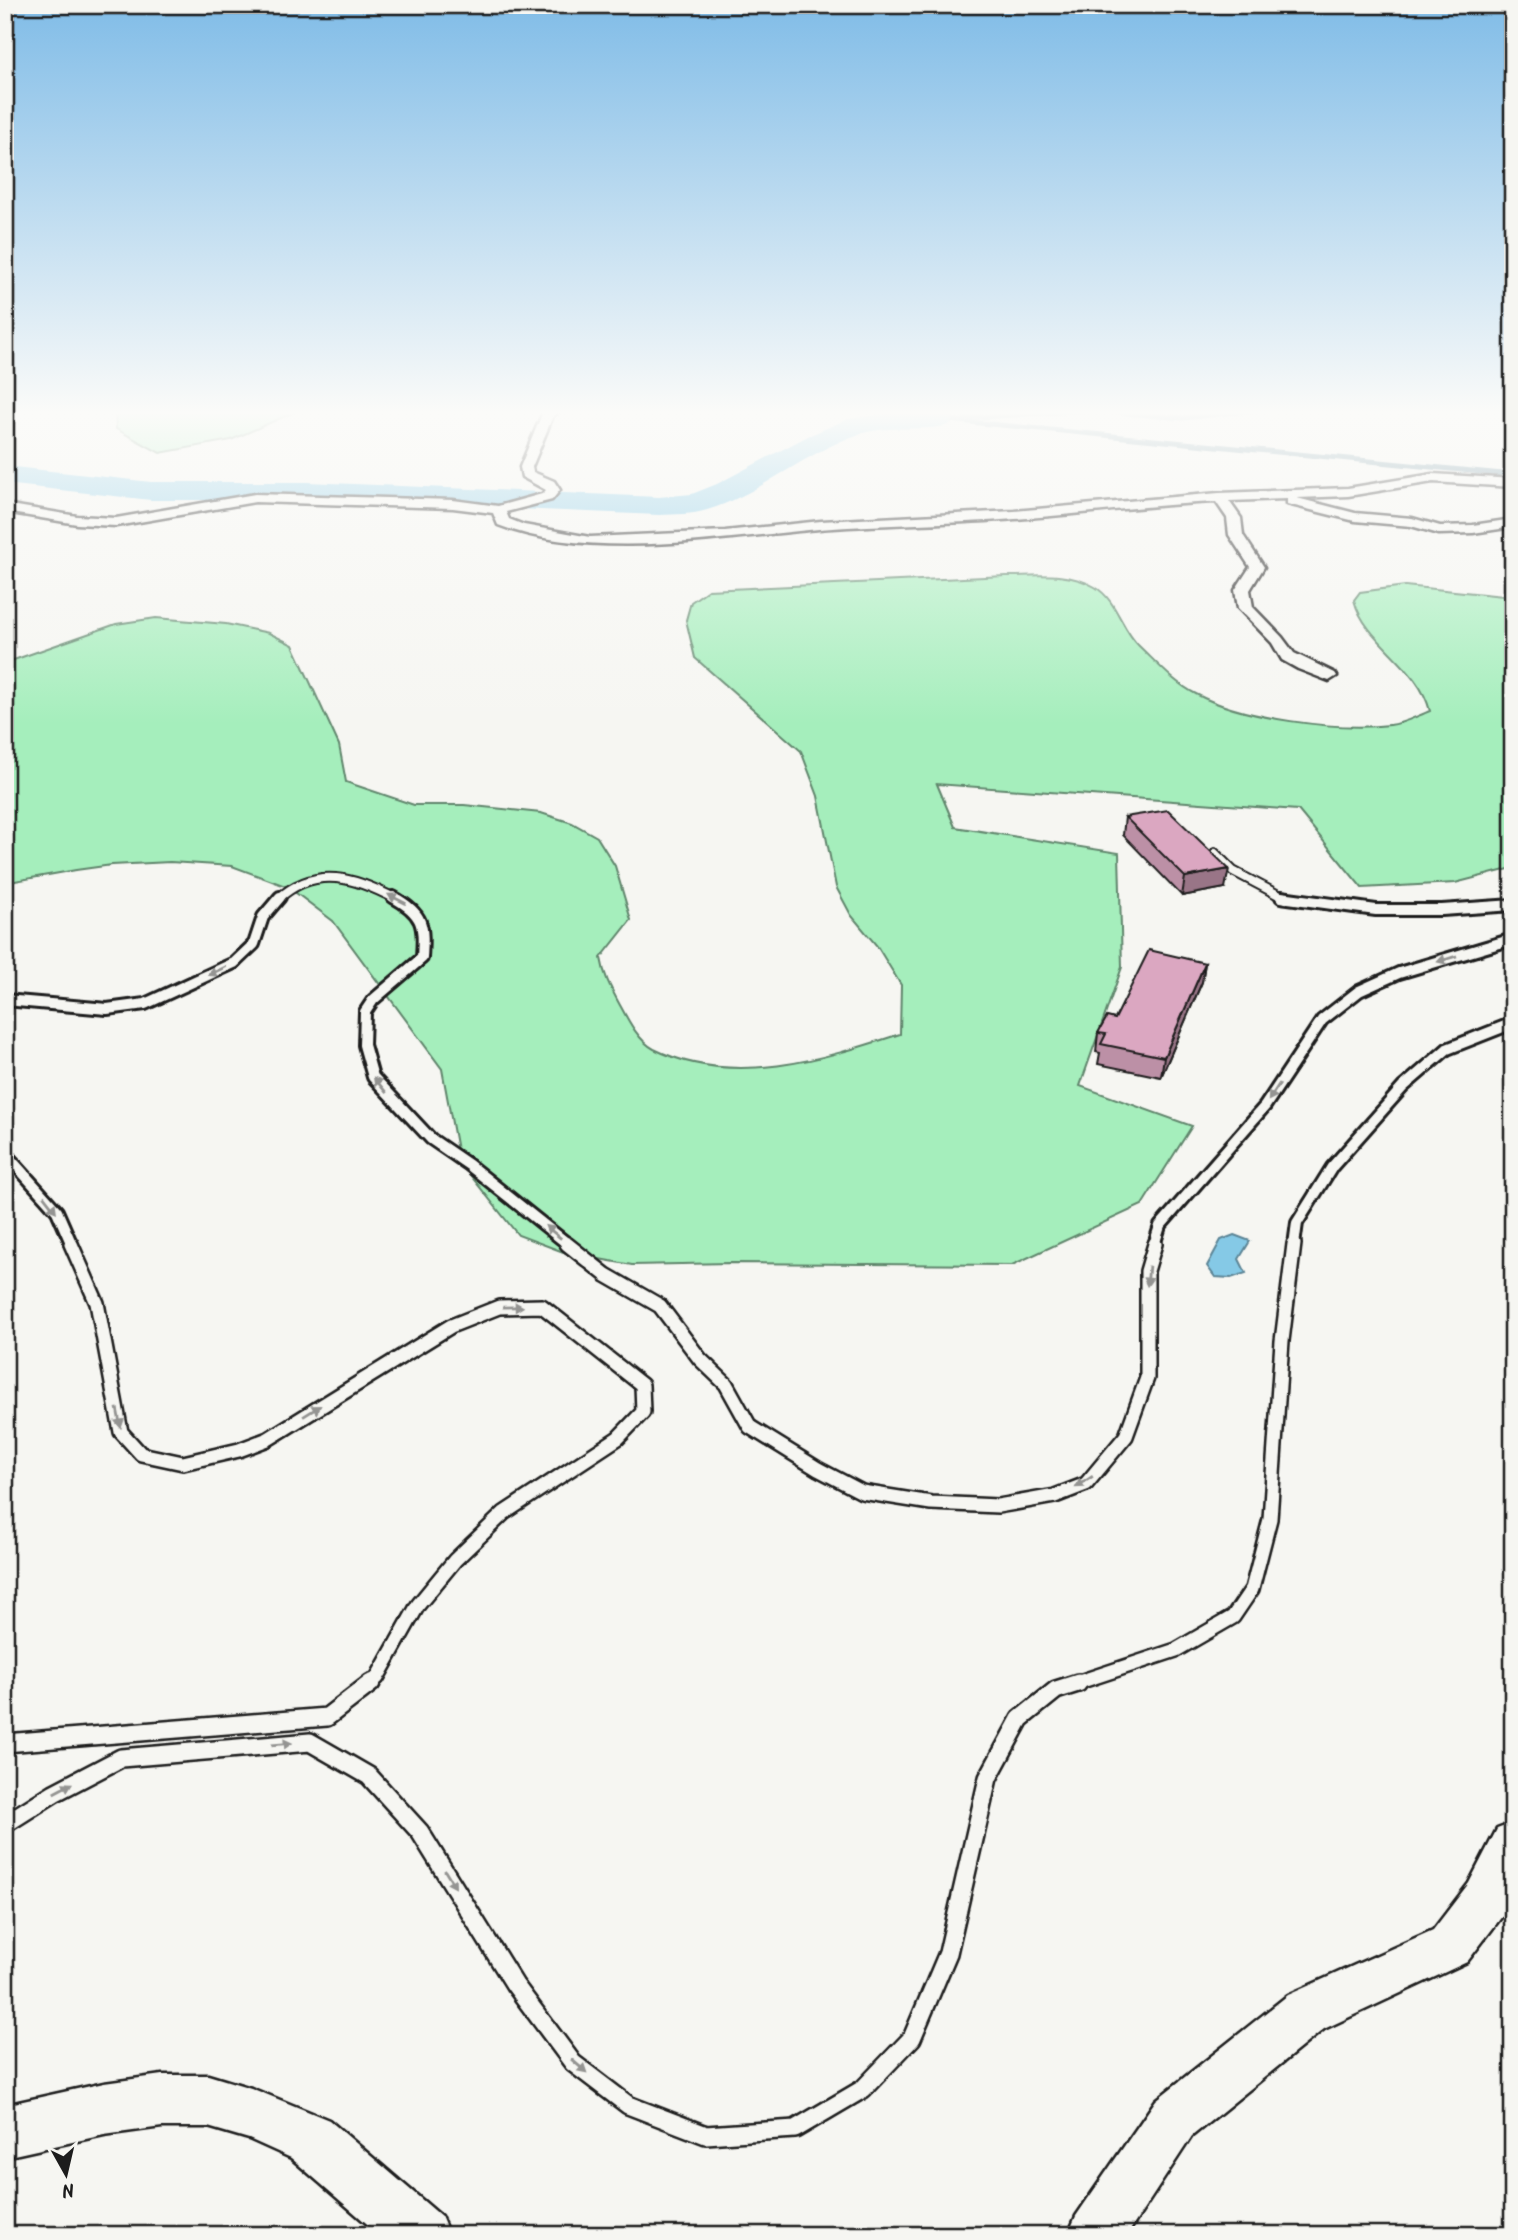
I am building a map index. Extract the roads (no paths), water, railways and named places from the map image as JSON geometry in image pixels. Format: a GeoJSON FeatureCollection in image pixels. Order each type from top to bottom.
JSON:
{"type":"FeatureCollection","features":[{"type":"Feature","properties":{"kind":"street"},"geometry":{"type":"LineString","coordinates":[[44,515],[116,522],[159,515]]}},
{"type":"Feature","properties":{"kind":"street"},"geometry":{"type":"LineString","coordinates":[[500,515],[503,522],[521,529],[590,541],[725,536],[821,525],[1008,515]]}},
{"type":"Feature","properties":{"kind":"street"},"geometry":{"type":"LineString","coordinates":[[1232,515],[1236,535],[1257,567],[1245,580],[1241,596],[1253,621],[1278,641],[1288,657],[1329,677]]}},
{"type":"Feature","properties":{"kind":"street"},"geometry":{"type":"LineString","coordinates":[[1345,515],[1412,522],[1439,530],[1473,529],[1513,523]]}},
{"type":"Feature","properties":{"kind":"street"},"geometry":{"type":"LineString","coordinates":[[1095,2235],[1174,2118],[1306,2012],[1450,1946],[1486,1899],[1513,1844]]}},
{"type":"Feature","properties":{"kind":"street"},"geometry":{"type":"LineString","coordinates":[[5,2131],[104,2109],[162,2101],[208,2101],[310,2139],[422,2235]]}},
{"type":"Feature","properties":{"kind":"lane"},"geometry":{"type":"LineString","coordinates":[[1215,853],[1233,871],[1284,899],[1376,910],[1442,910],[1513,905]]}},
{"type":"Feature","properties":{"kind":"lane"},"geometry":{"type":"LineString","coordinates":[[5,1000],[107,1009],[145,1004],[234,963],[254,944],[256,926],[266,911],[279,897],[301,883],[338,877],[365,883],[411,906],[424,930],[422,958],[373,1000],[365,1012],[364,1045],[373,1077],[401,1110],[431,1139],[469,1165],[606,1275],[660,1306],[700,1359],[726,1384],[750,1427],[818,1469],[862,1492],[932,1503],[998,1506],[1055,1496],[1086,1484],[1125,1436],[1147,1378],[1147,1271],[1160,1226],[1265,1106],[1322,1020],[1359,991],[1399,973],[1513,939]]}},
{"type":"Feature","properties":{"kind":"lane"},"geometry":{"type":"LineString","coordinates":[[5,1824],[54,1793],[121,1758],[310,1742],[369,1776],[420,1832],[515,1984],[573,2063],[628,2105],[706,2136],[795,2129],[863,2089],[912,2038],[948,1953],[989,1778],[1020,1719],[1056,1690],[1176,1650],[1233,1617],[1252,1589],[1270,1519],[1282,1341],[1297,1223],[1332,1167],[1404,1087],[1447,1049],[1513,1023]]}},
{"type":"Feature","properties":{"kind":"lane"},"geometry":{"type":"LineString","coordinates":[[5,1153],[57,1211],[97,1303],[121,1432],[141,1454],[183,1462],[239,1450],[268,1439],[451,1326],[499,1307],[542,1306],[642,1385],[643,1412],[618,1438],[504,1513],[455,1560],[418,1605],[377,1678],[327,1717],[5,1742]]}},
{"type":"Feature","properties":{"kind":"water"},"geometry":{"type":"Polygon","coordinates":[[[1234,1235],[1250,1241],[1239,1259],[1246,1273],[1231,1278],[1215,1277],[1207,1266],[1221,1240],[1234,1235]]]}}]}
